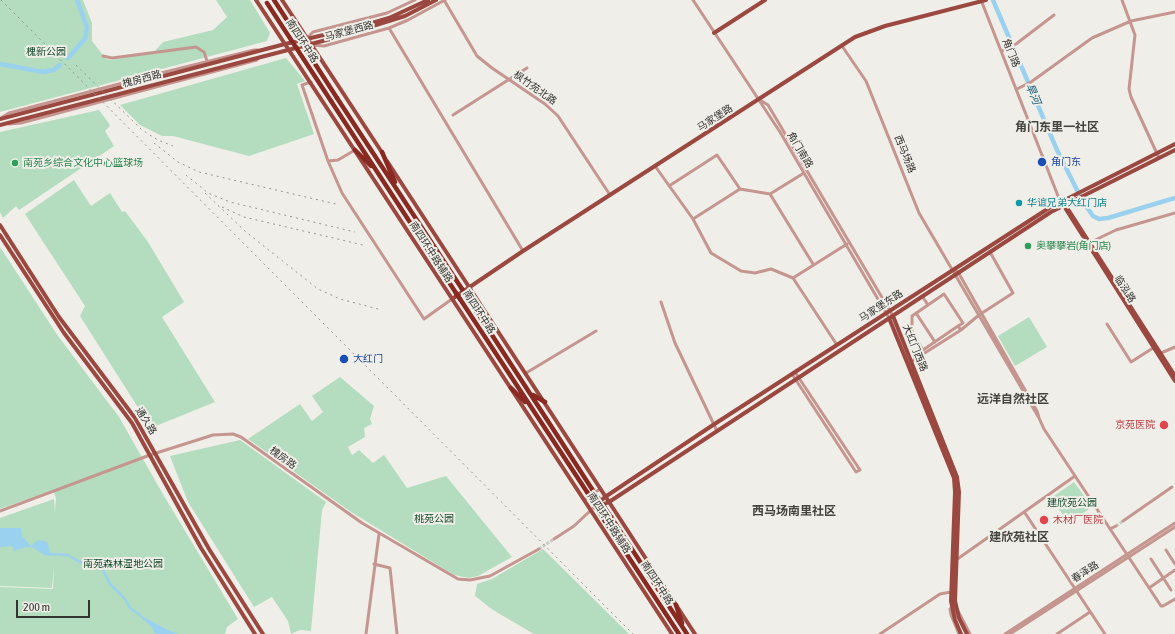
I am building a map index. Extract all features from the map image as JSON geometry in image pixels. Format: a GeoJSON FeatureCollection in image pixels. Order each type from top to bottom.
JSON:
{"type":"FeatureCollection","features":[{"type":"Feature","properties":{"kind":"highway","name":"南四环中路"},"geometry":{"type":"LineString","coordinates":[[274,0],[686,632]]}},
{"type":"Feature","properties":{"kind":"highway","name":"南四环中路"},"geometry":{"type":"LineString","coordinates":[[266,2],[606,520],[679,634]]}},
{"type":"Feature","properties":{"kind":"highway"},"geometry":{"type":"LineString","coordinates":[[355,150],[378,174]]}},
{"type":"Feature","properties":{"kind":"highway"},"geometry":{"type":"LineString","coordinates":[[382,152],[402,197]]}},
{"type":"Feature","properties":{"kind":"highway"},"geometry":{"type":"LineString","coordinates":[[511,388],[533,410]]}},
{"type":"Feature","properties":{"kind":"highway"},"geometry":{"type":"LineString","coordinates":[[532,394],[545,402]]}},
{"type":"Feature","properties":{"kind":"highway"},"geometry":{"type":"LineString","coordinates":[[676,605],[686,632]]}},
{"type":"Feature","properties":{"kind":"main road","name":"南四环中路辅路"},"geometry":{"type":"LineString","coordinates":[[256,0],[672,634]]}},
{"type":"Feature","properties":{"kind":"main road","name":"南四环中路辅路"},"geometry":{"type":"LineString","coordinates":[[282,0],[695,634]]}},
{"type":"Feature","properties":{"kind":"main road","name":"马家堡西路"},"geometry":{"type":"LineString","coordinates":[[307,38],[389,18],[428,0]]}},
{"type":"Feature","properties":{"kind":"main road","name":"马家堡西路"},"geometry":{"type":"LineString","coordinates":[[311,44],[398,18],[436,0]]}},
{"type":"Feature","properties":{"kind":"main road"},"geometry":{"type":"LineString","coordinates":[[714,33],[765,0]]}},
{"type":"Feature","properties":{"kind":"main road","name":"马家堡路"},"geometry":{"type":"LineString","coordinates":[[452,299],[523,251],[855,37],[884,26],[984,0]]}},
{"type":"Feature","properties":{"kind":"main road","name":"槐房西路"},"geometry":{"type":"LineString","coordinates":[[0,119],[307,38]]}},
{"type":"Feature","properties":{"kind":"main road","name":"槐房西路"},"geometry":{"type":"LineString","coordinates":[[1,125],[311,44]]}},
{"type":"Feature","properties":{"kind":"main road","name":"马家堡东路"},"geometry":{"type":"LineString","coordinates":[[591,510],[605,497],[886,313],[990,252],[1064,205],[1158,155],[1175,144]]}},
{"type":"Feature","properties":{"kind":"main road","name":"马家堡东路"},"geometry":{"type":"LineString","coordinates":[[591,510],[608,502],[891,317],[1060,201],[1158,155],[1175,150]]}},
{"type":"Feature","properties":{"kind":"main road"},"geometry":{"type":"LineString","coordinates":[[1060,201],[1064,205]]}},
{"type":"Feature","properties":{"kind":"main road","name":"临泓路"},"geometry":{"type":"LineString","coordinates":[[1064,205],[1090,242],[1175,376]]}},
{"type":"Feature","properties":{"kind":"main road","name":"临泓路"},"geometry":{"type":"LineString","coordinates":[[1064,205],[1152,348],[1175,381]]}},
{"type":"Feature","properties":{"kind":"main road","name":"通久路"},"geometry":{"type":"LineString","coordinates":[[0,225],[59,316],[135,418],[209,549],[263,634]]}},
{"type":"Feature","properties":{"kind":"main road","name":"通久路"},"geometry":{"type":"LineString","coordinates":[[0,235],[58,324],[132,423],[201,548],[255,634]]}},
{"type":"Feature","properties":{"kind":"main road","name":"大红门西路"},"geometry":{"type":"LineString","coordinates":[[891,317],[912,361],[957,477],[959,492],[954,608],[967,634]]}},
{"type":"Feature","properties":{"kind":"main road","name":"大红门西路"},"geometry":{"type":"LineString","coordinates":[[891,317],[954,478],[955,492],[951,592],[959,632]]}},
{"type":"Feature","properties":{"kind":"street","name":"马家堡西路"},"geometry":{"type":"LineString","coordinates":[[307,38],[313,32],[387,13],[415,0]]}},
{"type":"Feature","properties":{"kind":"street","name":"马家堡西路"},"geometry":{"type":"LineString","coordinates":[[311,44],[324,46],[389,28],[408,20],[445,0]]}},
{"type":"Feature","properties":{"kind":"street","name":"枫竹苑北路"},"geometry":{"type":"LineString","coordinates":[[445,0],[477,56],[546,104],[558,116],[610,195]]}},
{"type":"Feature","properties":{"kind":"street","name":"角门南路"},"geometry":{"type":"LineString","coordinates":[[693,0],[758,99],[804,173],[847,244],[886,313]]}},
{"type":"Feature","properties":{"kind":"street","name":"角门路"},"geometry":{"type":"LineString","coordinates":[[984,0],[1002,51],[1060,201]]}},
{"type":"Feature","properties":{"kind":"street"},"geometry":{"type":"LineString","coordinates":[[1122,0],[1135,35],[1130,93],[1158,155]]}},
{"type":"Feature","properties":{"kind":"street"},"geometry":{"type":"LineString","coordinates":[[1017,89],[1031,82],[1092,38],[1131,21],[1175,12]]}},
{"type":"Feature","properties":{"kind":"street"},"geometry":{"type":"LineString","coordinates":[[1002,51],[1016,44],[1054,15]]}},
{"type":"Feature","properties":{"kind":"street"},"geometry":{"type":"LineString","coordinates":[[389,28],[523,251]]}},
{"type":"Feature","properties":{"kind":"street","name":"西马场路"},"geometry":{"type":"LineString","coordinates":[[842,46],[866,81],[920,213],[1044,430],[1161,606],[1175,599]]}},
{"type":"Feature","properties":{"kind":"street"},"geometry":{"type":"LineString","coordinates":[[103,56],[112,58],[122,55],[196,47],[204,52],[207,61]]}},
{"type":"Feature","properties":{"kind":"street"},"geometry":{"type":"LineString","coordinates":[[0,119],[9,113],[207,61],[254,50],[260,51]]}},
{"type":"Feature","properties":{"kind":"street"},"geometry":{"type":"LineString","coordinates":[[453,114],[527,68]]}},
{"type":"Feature","properties":{"kind":"street"},"geometry":{"type":"LineString","coordinates":[[311,82],[302,85],[328,161],[342,193],[424,319],[452,299]]}},
{"type":"Feature","properties":{"kind":"street","name":"大红门西路"},"geometry":{"type":"LineString","coordinates":[[758,99],[768,105],[891,310],[891,317]]}},
{"type":"Feature","properties":{"kind":"street"},"geometry":{"type":"LineString","coordinates":[[328,161],[338,160],[355,150]]}},
{"type":"Feature","properties":{"kind":"street"},"geometry":{"type":"LineString","coordinates":[[669,186],[717,155],[740,189]]}},
{"type":"Feature","properties":{"kind":"street"},"geometry":{"type":"LineString","coordinates":[[655,166],[693,219],[711,253],[741,271],[755,273],[771,269],[793,278],[837,345]]}},
{"type":"Feature","properties":{"kind":"street"},"geometry":{"type":"LineString","coordinates":[[693,219],[740,189],[770,194],[804,173]]}},
{"type":"Feature","properties":{"kind":"street"},"geometry":{"type":"LineString","coordinates":[[770,194],[813,264]]}},
{"type":"Feature","properties":{"kind":"street"},"geometry":{"type":"LineString","coordinates":[[1090,242],[1116,230],[1175,213]]}},
{"type":"Feature","properties":{"kind":"street"},"geometry":{"type":"LineString","coordinates":[[793,278],[847,244]]}},
{"type":"Feature","properties":{"kind":"street"},"geometry":{"type":"LineString","coordinates":[[912,361],[961,330],[979,314],[1013,293],[990,252]]}},
{"type":"Feature","properties":{"kind":"street"},"geometry":{"type":"LineString","coordinates":[[944,294],[963,323],[923,350],[912,332],[912,316],[928,305],[944,294]]}},
{"type":"Feature","properties":{"kind":"street"},"geometry":{"type":"LineString","coordinates":[[922,296],[928,305]]}},
{"type":"Feature","properties":{"kind":"street"},"geometry":{"type":"LineString","coordinates":[[661,302],[675,343],[716,430]]}},
{"type":"Feature","properties":{"kind":"street","name":"大红门西路"},"geometry":{"type":"LineString","coordinates":[[886,313],[891,317]]}},
{"type":"Feature","properties":{"kind":"street"},"geometry":{"type":"LineString","coordinates":[[916,313],[935,342]]}},
{"type":"Feature","properties":{"kind":"street"},"geometry":{"type":"LineString","coordinates":[[1107,324],[1131,362],[1152,348]]}},
{"type":"Feature","properties":{"kind":"street"},"geometry":{"type":"LineString","coordinates":[[958,326],[961,330]]}},
{"type":"Feature","properties":{"kind":"street"},"geometry":{"type":"LineString","coordinates":[[526,373],[596,331]]}},
{"type":"Feature","properties":{"kind":"street"},"geometry":{"type":"LineString","coordinates":[[1160,353],[1175,347]]}},
{"type":"Feature","properties":{"kind":"street"},"geometry":{"type":"LineString","coordinates":[[794,373],[797,378],[856,472],[860,470],[797,378]]}},
{"type":"Feature","properties":{"kind":"street","name":"槐房路"},"geometry":{"type":"LineString","coordinates":[[0,511],[156,453],[213,435],[233,434],[241,437],[345,512],[379,534],[454,577],[462,580],[490,576],[539,549]]}},
{"type":"Feature","properties":{"kind":"street"},"geometry":{"type":"LineString","coordinates":[[956,560],[1025,513],[1075,476]]}},
{"type":"Feature","properties":{"kind":"street"},"geometry":{"type":"LineString","coordinates":[[1123,521],[1172,487]]}},
{"type":"Feature","properties":{"kind":"street"},"geometry":{"type":"LineString","coordinates":[[584,500],[600,489]]}},
{"type":"Feature","properties":{"kind":"street"},"geometry":{"type":"LineString","coordinates":[[554,539],[574,526],[591,510]]}},
{"type":"Feature","properties":{"kind":"street"},"geometry":{"type":"LineString","coordinates":[[1025,513],[1105,634]]}},
{"type":"Feature","properties":{"kind":"street","name":"春泽路"},"geometry":{"type":"LineString","coordinates":[[1010,634],[1175,523]]}},
{"type":"Feature","properties":{"kind":"street"},"geometry":{"type":"LineString","coordinates":[[1110,529],[1116,526]]}},
{"type":"Feature","properties":{"kind":"street","name":"春泽路"},"geometry":{"type":"LineString","coordinates":[[1127,556],[1175,527]]}},
{"type":"Feature","properties":{"kind":"street"},"geometry":{"type":"LineString","coordinates":[[366,634],[379,534]]}},
{"type":"Feature","properties":{"kind":"street"},"geometry":{"type":"LineString","coordinates":[[1166,550],[1175,564]]}},
{"type":"Feature","properties":{"kind":"street"},"geometry":{"type":"LineString","coordinates":[[1151,560],[1171,590]]}},
{"type":"Feature","properties":{"kind":"street"},"geometry":{"type":"LineString","coordinates":[[374,564],[390,568],[397,634]]}},
{"type":"Feature","properties":{"kind":"street"},"geometry":{"type":"LineString","coordinates":[[1149,588],[1175,570]]}},
{"type":"Feature","properties":{"kind":"street","name":"春泽路"},"geometry":{"type":"LineString","coordinates":[[1005,634],[1075,590]]}},
{"type":"Feature","properties":{"kind":"street"},"geometry":{"type":"LineString","coordinates":[[880,634],[940,594],[951,592]]}},
{"type":"Feature","properties":{"kind":"street"},"geometry":{"type":"LineString","coordinates":[[954,608],[970,634]]}},
{"type":"Feature","properties":{"kind":"street"},"geometry":{"type":"LineString","coordinates":[[1057,634],[1090,612]]}},
{"type":"Feature","properties":{"kind":"green space","name":"槐新公园"},"geometry":{"type":"Polygon","coordinates":[[[0,0],[83,0],[92,23],[92,41],[106,59],[112,60],[155,51],[163,42],[213,30],[227,17],[216,0],[250,0],[270,33],[267,41],[0,112],[0,0]]]}},
{"type":"Feature","properties":{"kind":"green space"},"geometry":{"type":"Polygon","coordinates":[[[286,58],[305,81],[297,84],[314,134],[249,156],[173,136],[162,136],[140,125],[120,105],[286,58]]]}},
{"type":"Feature","properties":{"kind":"green space"},"geometry":{"type":"Polygon","coordinates":[[[99,110],[110,126],[105,131],[114,146],[19,210],[16,206],[3,218],[0,212],[0,132],[99,110]]]}},
{"type":"Feature","properties":{"kind":"green space"},"geometry":{"type":"Polygon","coordinates":[[[74,180],[91,206],[110,193],[122,212],[125,211],[148,242],[184,302],[162,317],[215,402],[151,428],[80,316],[85,306],[25,214],[74,180]]]}},
{"type":"Feature","properties":{"kind":"green space","name":"南苑森林湿地公园"},"geometry":{"type":"Polygon","coordinates":[[[0,247],[58,336],[119,417],[164,496],[238,619],[227,627],[225,634],[0,634],[0,587],[53,589],[54,566],[52,588],[0,586],[0,518],[54,499],[55,512],[56,498],[53,490],[0,509],[0,247]]]}},
{"type":"Feature","properties":{"kind":"green space"},"geometry":{"type":"Polygon","coordinates":[[[1029,317],[1047,347],[1015,366],[998,336],[1029,317]]]}},
{"type":"Feature","properties":{"kind":"green space","name":"桃苑公园"},"geometry":{"type":"Polygon","coordinates":[[[340,377],[374,406],[370,419],[372,424],[364,428],[365,437],[348,447],[352,455],[359,450],[373,463],[384,455],[407,488],[446,476],[512,557],[478,576],[469,578],[454,575],[351,512],[248,439],[300,404],[312,421],[323,412],[312,396],[340,377]]]}},
{"type":"Feature","properties":{"kind":"green space"},"geometry":{"type":"Polygon","coordinates":[[[240,440],[326,502],[322,510],[311,631],[300,630],[291,634],[288,621],[272,597],[254,607],[188,502],[170,456],[240,440]]]}},
{"type":"Feature","properties":{"kind":"green space","name":"建欣苑公园"},"geometry":{"type":"Polygon","coordinates":[[[1074,482],[1092,507],[1069,523],[1051,498],[1074,482]]]}},
{"type":"Feature","properties":{"kind":"green space"},"geometry":{"type":"Polygon","coordinates":[[[543,549],[629,634],[534,634],[493,610],[475,596],[477,584],[492,579],[543,549]]]}},
{"type":"Feature","properties":{"kind":"water"},"geometry":{"type":"Polygon","coordinates":[[[0,528],[21,528],[22,536],[31,546],[38,540],[48,543],[50,556],[44,555],[32,547],[26,547],[14,551],[12,546],[0,547],[0,528]]]}},
{"type":"Feature","properties":{"kind":"water"},"geometry":{"type":"Polygon","coordinates":[[[140,615],[178,634],[155,634],[152,627],[139,616],[140,615]]]}},
{"type":"Feature","properties":{"kind":"waterway"},"geometry":{"type":"LineString","coordinates":[[68,58],[85,39],[86,34],[87,27],[77,0]]}},
{"type":"Feature","properties":{"kind":"waterway","name":"旱河"},"geometry":{"type":"LineString","coordinates":[[993,0],[1057,150],[1083,202],[1093,216],[1099,219],[1108,218],[1175,198]]}},
{"type":"Feature","properties":{"kind":"waterway"},"geometry":{"type":"LineString","coordinates":[[0,64],[43,72],[54,70],[60,65]]}},
{"type":"Feature","properties":{"kind":"waterway"},"geometry":{"type":"LineString","coordinates":[[50,554],[67,555],[80,562],[92,562],[102,568],[110,584],[125,599],[130,608],[140,615]]}},
{"type":"Feature","properties":{"kind":"tunnel"},"geometry":{"type":"LineString","coordinates":[[1116,526],[1123,521]]}},
{"type":"Feature","properties":{"kind":"tunnel"},"geometry":{"type":"LineString","coordinates":[[539,549],[554,539]]}},
{"type":"Feature","properties":{"kind":"railway"},"geometry":{"type":"LineString","coordinates":[[1,0],[633,634]]}},
{"type":"Feature","properties":{"kind":"railway"},"geometry":{"type":"LineString","coordinates":[[76,65],[142,130],[158,140],[173,146]]}},
{"type":"Feature","properties":{"kind":"railway"},"geometry":{"type":"LineString","coordinates":[[154,143],[178,162],[199,172],[336,204]]}},
{"type":"Feature","properties":{"kind":"railway"},"geometry":{"type":"LineString","coordinates":[[186,175],[208,193],[230,202],[355,232]]}},
{"type":"Feature","properties":{"kind":"railway"},"geometry":{"type":"LineString","coordinates":[[205,193],[246,232],[318,289],[340,299],[382,310]]}},
{"type":"Feature","properties":{"kind":"railway"},"geometry":{"type":"LineString","coordinates":[[222,207],[244,217],[363,245]]}},
{"type":"Feature","properties":{"kind":"place","name":"角门东"},"geometry":{"type":"Point","coordinates":[1042,162]}},
{"type":"Feature","properties":{"kind":"place","name":"南苑乡综合文化中心篮球场"},"geometry":{"type":"Point","coordinates":[15,163]}},
{"type":"Feature","properties":{"kind":"place","name":"华谊兄弟大红门店"},"geometry":{"type":"Point","coordinates":[1019,203]}},
{"type":"Feature","properties":{"kind":"place","name":"奥攀攀岩(角门店)"},"geometry":{"type":"Point","coordinates":[1028,246]}},
{"type":"Feature","properties":{"kind":"place","name":"大红门"},"geometry":{"type":"Point","coordinates":[344,359]}},
{"type":"Feature","properties":{"kind":"place","name":"京苑医院"},"geometry":{"type":"Point","coordinates":[1164,425]}},
{"type":"Feature","properties":{"kind":"place","name":"木材厂医院"},"geometry":{"type":"Point","coordinates":[1044,520]}},
{"type":"Feature","properties":{"kind":"district","name":"角门东里一社区"},"geometry":{"type":"Point","coordinates":[1057,127]}},
{"type":"Feature","properties":{"kind":"district","name":"远洋自然社区"},"geometry":{"type":"Point","coordinates":[1013,399]}},
{"type":"Feature","properties":{"kind":"district","name":"西马场南里社区"},"geometry":{"type":"Point","coordinates":[794,511]}},
{"type":"Feature","properties":{"kind":"district","name":"建欣苑社区"},"geometry":{"type":"Point","coordinates":[1019,537]}}]}
